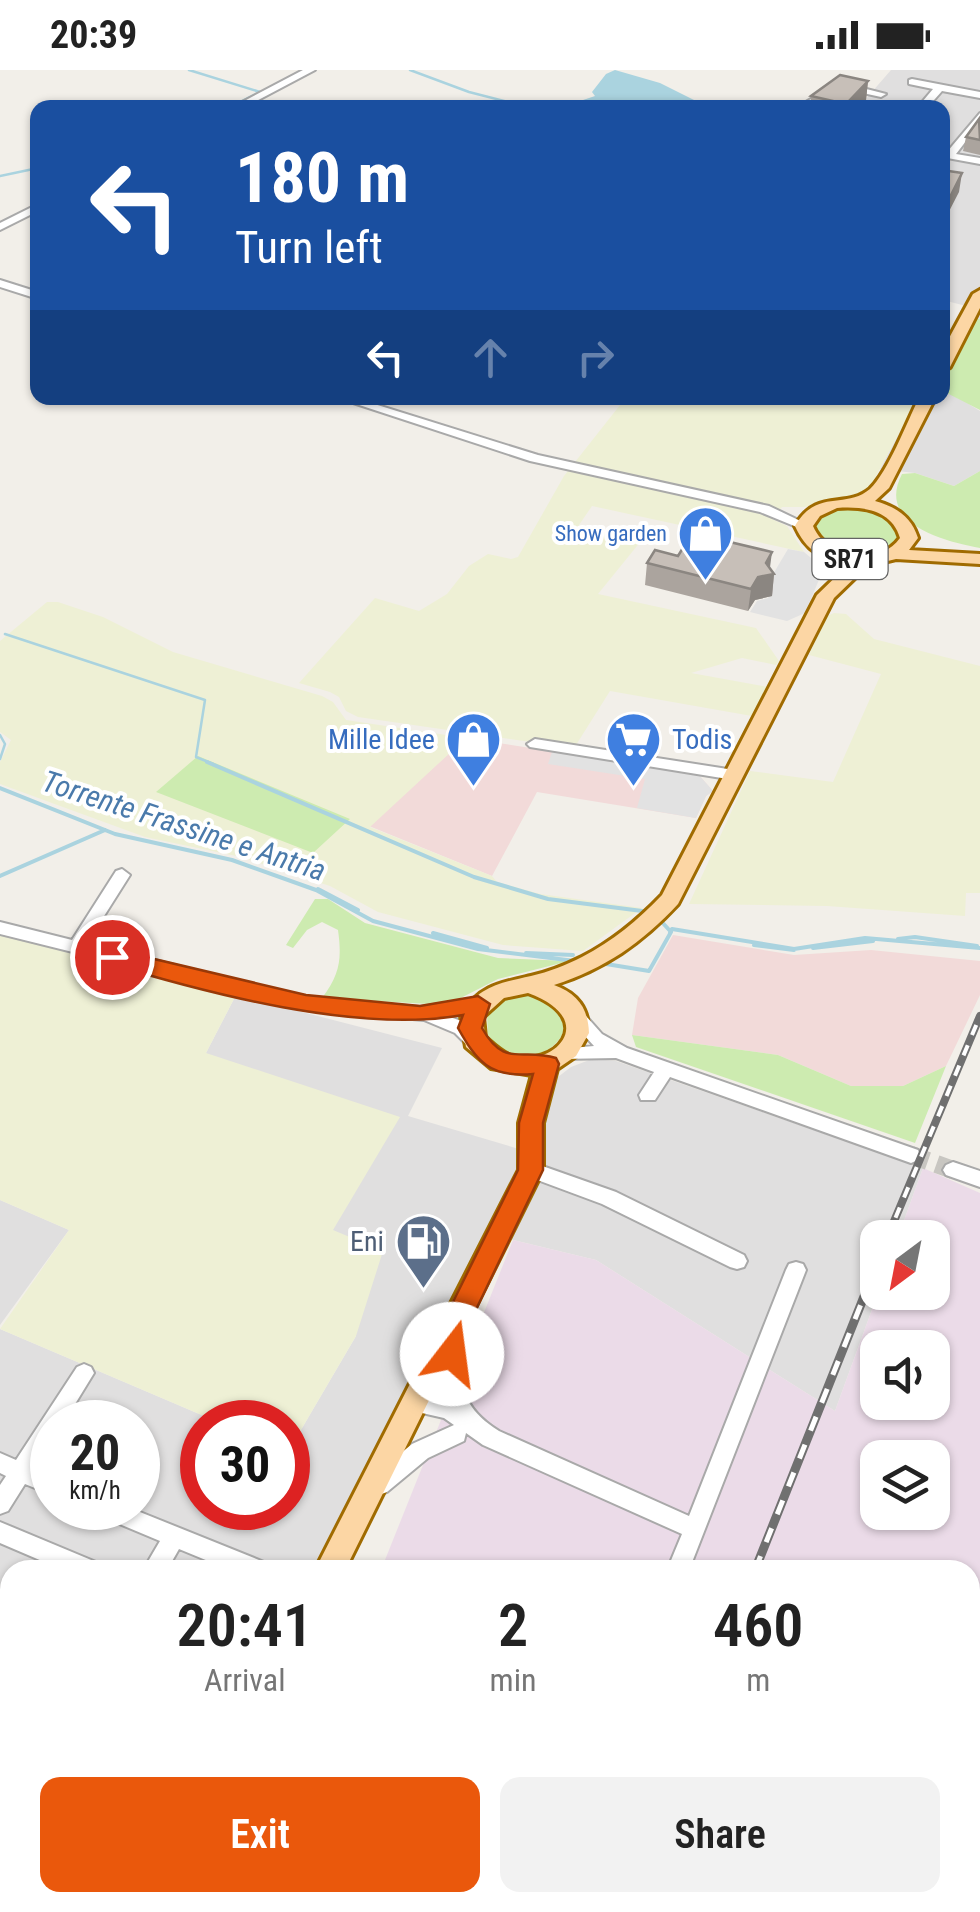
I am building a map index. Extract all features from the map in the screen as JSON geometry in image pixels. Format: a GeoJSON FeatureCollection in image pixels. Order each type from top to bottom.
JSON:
{"type":"FeatureCollection","features":[{"type":"Feature","properties":{"kind":"main road"},"geometry":{"type":"LineString","coordinates":[[950,352],[980,294]]}},
{"type":"Feature","properties":{"kind":"main road"},"geometry":{"type":"LineString","coordinates":[[854,502],[881,488],[923,405]]}},
{"type":"Feature","properties":{"kind":"main road"},"geometry":{"type":"LineString","coordinates":[[881,488],[888,511]]}},
{"type":"Feature","properties":{"kind":"main road","name":"SR71"},"geometry":{"type":"LineString","coordinates":[[854,502],[888,511],[908,531],[906,544],[894,554],[864,560],[821,550],[808,538],[809,518],[831,504],[854,502]]}},
{"type":"Feature","properties":{"kind":"main road"},"geometry":{"type":"LineString","coordinates":[[908,531],[980,559]]}},
{"type":"Feature","properties":{"kind":"main road","name":"SR71"},"geometry":{"type":"LineString","coordinates":[[478,1004],[500,990],[529,985],[599,961],[653,919],[670,899],[826,594],[828,574],[821,550]]}},
{"type":"Feature","properties":{"kind":"main road"},"geometry":{"type":"LineString","coordinates":[[894,554],[980,559]]}},
{"type":"Feature","properties":{"kind":"main road","name":"SR71"},"geometry":{"type":"LineString","coordinates":[[826,594],[864,560]]}},
{"type":"Feature","properties":{"kind":"main road","name":"SR71"},"geometry":{"type":"LineString","coordinates":[[531,1123],[557,1059],[580,1033],[577,1014],[599,961]]}},
{"type":"Feature","properties":{"kind":"main road"},"geometry":{"type":"LineString","coordinates":[[529,985],[547,989],[577,1014]]}},
{"type":"Feature","properties":{"kind":"main road"},"geometry":{"type":"LineString","coordinates":[[474,1041],[472,1016],[478,1004]]}},
{"type":"Feature","properties":{"kind":"main road","name":"SR71"},"geometry":{"type":"LineString","coordinates":[[335,1560],[530,1170],[531,1123],[520,1086],[474,1041]]}},
{"type":"Feature","properties":{"kind":"main road"},"geometry":{"type":"LineString","coordinates":[[498,1062],[514,1067],[557,1059]]}},
{"type":"Feature","properties":{"kind":"street"},"geometry":{"type":"LineString","coordinates":[[252,100],[310,70]]}},
{"type":"Feature","properties":{"kind":"street"},"geometry":{"type":"LineString","coordinates":[[912,82],[980,95]]}},
{"type":"Feature","properties":{"kind":"street"},"geometry":{"type":"LineString","coordinates":[[813,100],[839,85],[881,94],[875,100]]}},
{"type":"Feature","properties":{"kind":"street"},"geometry":{"type":"LineString","coordinates":[[928,100],[940,87]]}},
{"type":"Feature","properties":{"kind":"street"},"geometry":{"type":"LineString","coordinates":[[950,150],[980,116]]}},
{"type":"Feature","properties":{"kind":"street"},"geometry":{"type":"LineString","coordinates":[[950,156],[980,161]]}},
{"type":"Feature","properties":{"kind":"street"},"geometry":{"type":"LineString","coordinates":[[0,226],[30,212]]}},
{"type":"Feature","properties":{"kind":"street"},"geometry":{"type":"LineString","coordinates":[[0,283],[30,293]]}},
{"type":"Feature","properties":{"kind":"street"},"geometry":{"type":"LineString","coordinates":[[366,405],[535,458],[809,518]]}},
{"type":"Feature","properties":{"kind":"street"},"geometry":{"type":"LineString","coordinates":[[535,744],[734,775]]}},
{"type":"Feature","properties":{"kind":"street"},"geometry":{"type":"LineString","coordinates":[[74,948],[122,875]]}},
{"type":"Feature","properties":{"kind":"street"},"geometry":{"type":"LineString","coordinates":[[0,928],[258,997],[420,1014],[461,1028],[474,1041]]}},
{"type":"Feature","properties":{"kind":"street"},"geometry":{"type":"LineString","coordinates":[[420,1014],[478,1004]]}},
{"type":"Feature","properties":{"kind":"street"},"geometry":{"type":"LineString","coordinates":[[577,1014],[596,1038],[620,1053],[911,1155]]}},
{"type":"Feature","properties":{"kind":"street"},"geometry":{"type":"LineString","coordinates":[[557,1059],[620,1053]]}},
{"type":"Feature","properties":{"kind":"street"},"geometry":{"type":"LineString","coordinates":[[648,1094],[666,1068]]}},
{"type":"Feature","properties":{"kind":"street"},"geometry":{"type":"LineString","coordinates":[[530,1170],[610,1198],[736,1260]]}},
{"type":"Feature","properties":{"kind":"street"},"geometry":{"type":"LineString","coordinates":[[953,1170],[980,1179]]}},
{"type":"Feature","properties":{"kind":"street"},"geometry":{"type":"LineString","coordinates":[[682,1560],[796,1270]]}},
{"type":"Feature","properties":{"kind":"street"},"geometry":{"type":"LineString","coordinates":[[458,1318],[450,1378],[462,1428]]}},
{"type":"Feature","properties":{"kind":"street"},"geometry":{"type":"LineString","coordinates":[[0,1504],[10,1467],[84,1373]]}},
{"type":"Feature","properties":{"kind":"street"},"geometry":{"type":"LineString","coordinates":[[416,1404],[433,1420],[491,1438],[695,1529]]}},
{"type":"Feature","properties":{"kind":"street"},"geometry":{"type":"LineString","coordinates":[[371,1492],[420,1451],[462,1428]]}},
{"type":"Feature","properties":{"kind":"street"},"geometry":{"type":"LineString","coordinates":[[160,1530],[232,1560]]}},
{"type":"Feature","properties":{"kind":"street"},"geometry":{"type":"LineString","coordinates":[[0,1532],[65,1560]]}},
{"type":"Feature","properties":{"kind":"street"},"geometry":{"type":"LineString","coordinates":[[160,1560],[175,1536]]}},
{"type":"Feature","properties":{"kind":"shaded area"},"geometry":{"type":"Polygon","coordinates":[[[891,70],[980,70],[980,319],[975,319],[950,368],[950,337],[966,306],[950,302],[950,100],[865,100],[891,70]]]}},
{"type":"Feature","properties":{"kind":"shaded area"},"geometry":{"type":"Polygon","coordinates":[[[950,392],[980,411],[980,471],[954,486],[915,473],[880,469],[914,405],[950,405],[950,392]]]}},
{"type":"Feature","properties":{"kind":"shaded area"},"geometry":{"type":"Polygon","coordinates":[[[788,549],[804,552],[817,563],[821,575],[805,613],[787,621],[750,612],[757,601],[768,598],[771,593],[766,586],[788,549]]]}},
{"type":"Feature","properties":{"kind":"shaded area"},"geometry":{"type":"Polygon","coordinates":[[[466,738],[698,774],[713,791],[706,796],[696,818],[537,792],[492,876],[369,826],[466,738]]]}},
{"type":"Feature","properties":{"kind":"shaded area"},"geometry":{"type":"Polygon","coordinates":[[[552,752],[698,774],[713,791],[706,796],[696,818],[637,808],[645,779],[548,764],[552,752]]]}},
{"type":"Feature","properties":{"kind":"shaded area"},"geometry":{"type":"Polygon","coordinates":[[[673,935],[794,955],[871,950],[980,961],[980,995],[946,1066],[903,1086],[851,1086],[778,1055],[632,1035],[638,998],[673,935]]]}},
{"type":"Feature","properties":{"kind":"shaded area"},"geometry":{"type":"Polygon","coordinates":[[[236,995],[442,1048],[408,1116],[539,1155],[547,1093],[554,1080],[571,1067],[592,1059],[616,1061],[923,1168],[904,1220],[860,1220],[860,1310],[872,1310],[865,1330],[860,1330],[860,1342],[835,1411],[596,1260],[488,1234],[322,1560],[0,1560],[0,1329],[180,1406],[180,1530],[310,1530],[310,1414],[356,1336],[332,1230],[206,1053],[236,995]]]}},
{"type":"Feature","properties":{"kind":"shaded area"},"geometry":{"type":"Polygon","coordinates":[[[923,1168],[980,1193],[980,1560],[385,1560],[513,1240],[596,1260],[835,1411],[860,1342],[860,1420],[950,1420],[950,1330],[865,1330],[872,1310],[950,1310],[950,1220],[904,1220],[923,1168]]]}},
{"type":"Feature","properties":{"kind":"shaded area"},"geometry":{"type":"Polygon","coordinates":[[[0,1200],[69,1230],[0,1325],[0,1200]]]}},
{"type":"Feature","properties":{"kind":"green space"},"geometry":{"type":"Polygon","coordinates":[[[975,319],[980,319],[980,410],[950,395],[950,367],[975,319]]]}},
{"type":"Feature","properties":{"kind":"green space"},"geometry":{"type":"Polygon","coordinates":[[[620,405],[914,405],[868,491],[861,496],[804,507],[782,507],[772,519],[787,526],[804,552],[592,506],[579,525],[641,541],[598,594],[756,628],[779,661],[776,665],[742,658],[691,673],[768,687],[752,716],[610,691],[576,745],[538,743],[358,717],[346,711],[339,697],[299,683],[375,598],[419,611],[447,594],[469,566],[488,554],[518,557],[564,476],[620,405]]]}},
{"type":"Feature","properties":{"kind":"green space"},"geometry":{"type":"Polygon","coordinates":[[[980,471],[980,548],[932,535],[905,518],[898,506],[896,491],[902,474],[915,473],[954,486],[980,471]]]}},
{"type":"Feature","properties":{"kind":"green space"},"geometry":{"type":"Polygon","coordinates":[[[855,507],[891,518],[901,535],[894,546],[885,553],[860,556],[835,548],[814,535],[813,524],[820,514],[855,507]]]}},
{"type":"Feature","properties":{"kind":"green space"},"geometry":{"type":"Polygon","coordinates":[[[47,602],[103,617],[173,652],[322,696],[333,702],[346,720],[466,738],[370,827],[492,876],[497,882],[540,894],[642,908],[583,951],[503,945],[378,912],[330,886],[241,857],[145,837],[0,784],[0,762],[11,740],[0,732],[0,641],[47,602]]]}},
{"type":"Feature","properties":{"kind":"green space"},"geometry":{"type":"Polygon","coordinates":[[[846,614],[874,639],[980,666],[980,893],[966,893],[965,916],[827,906],[689,904],[750,771],[833,782],[881,674],[809,655],[827,616],[846,614]]]}},
{"type":"Feature","properties":{"kind":"green space"},"geometry":{"type":"Polygon","coordinates":[[[198,756],[350,819],[313,853],[156,792],[198,756]]]}},
{"type":"Feature","properties":{"kind":"green space"},"geometry":{"type":"Polygon","coordinates":[[[315,899],[328,899],[365,923],[498,958],[569,961],[498,979],[447,1005],[322,998],[338,966],[338,930],[322,922],[307,930],[293,948],[286,945],[315,899]]]}},
{"type":"Feature","properties":{"kind":"green space"},"geometry":{"type":"Polygon","coordinates":[[[0,935],[236,995],[206,1053],[400,1117],[333,1230],[383,1251],[356,1336],[310,1414],[310,1400],[180,1400],[180,1406],[0,1329],[69,1230],[0,1200],[0,935]]]}},
{"type":"Feature","properties":{"kind":"green space"},"geometry":{"type":"Polygon","coordinates":[[[529,994],[552,1003],[564,1015],[564,1029],[557,1042],[543,1052],[526,1056],[507,1051],[488,1036],[487,1015],[504,999],[529,994]]]}},
{"type":"Feature","properties":{"kind":"green space"},"geometry":{"type":"Polygon","coordinates":[[[632,1035],[778,1055],[851,1086],[903,1086],[946,1066],[915,1143],[636,1047],[632,1035]]]}},
{"type":"Feature","properties":{"kind":"water"},"geometry":{"type":"Polygon","coordinates":[[[615,70],[660,83],[694,100],[583,100],[595,96],[592,92],[606,74],[615,70]]]}},
{"type":"Feature","properties":{"kind":"building"},"geometry":{"type":"Polygon","coordinates":[[[840,75],[868,81],[850,100],[811,96],[840,75]]]}},
{"type":"Feature","properties":{"kind":"building"},"geometry":{"type":"Polygon","coordinates":[[[979,119],[980,140],[966,137],[979,119]]]}},
{"type":"Feature","properties":{"kind":"building"},"geometry":{"type":"Polygon","coordinates":[[[950,171],[962,173],[950,197],[950,171]]]}},
{"type":"Feature","properties":{"kind":"building"},"geometry":{"type":"Polygon","coordinates":[[[692,533],[772,552],[766,563],[774,574],[758,577],[751,589],[647,563],[655,550],[678,556],[692,533]]]}},
{"type":"Feature","properties":{"kind":"waterway"},"geometry":{"type":"LineString","coordinates":[[189,70],[260,92],[244,100]]}},
{"type":"Feature","properties":{"kind":"waterway"},"geometry":{"type":"LineString","coordinates":[[410,70],[500,100]]}},
{"type":"Feature","properties":{"kind":"waterway"},"geometry":{"type":"LineString","coordinates":[[0,176],[30,170]]}},
{"type":"Feature","properties":{"kind":"waterway"},"geometry":{"type":"LineString","coordinates":[[5,634],[205,700],[196,757],[213,764]]}},
{"type":"Feature","properties":{"kind":"waterway","name":"Torrente Frassine e Antria"},"geometry":{"type":"LineString","coordinates":[[0,735],[5,744],[0,759]]}},
{"type":"Feature","properties":{"kind":"waterway"},"geometry":{"type":"LineString","coordinates":[[207,762],[474,877],[548,899],[650,912]]}},
{"type":"Feature","properties":{"kind":"waterway","name":"Torrente Frassine e Antria"},"geometry":{"type":"LineString","coordinates":[[0,788],[105,830]]}},
{"type":"Feature","properties":{"kind":"waterway"},"geometry":{"type":"LineString","coordinates":[[0,876],[105,830]]}},
{"type":"Feature","properties":{"kind":"waterway","name":"Torrente Frassine e Antria"},"geometry":{"type":"LineString","coordinates":[[105,830],[232,860],[316,890],[373,921],[478,949],[575,961]]}},
{"type":"Feature","properties":{"kind":"waterway","name":"Torrente Frassine e Antria"},"geometry":{"type":"LineString","coordinates":[[318,889],[358,910]]}},
{"type":"Feature","properties":{"kind":"waterway"},"geometry":{"type":"LineString","coordinates":[[661,921],[671,932]]}},
{"type":"Feature","properties":{"kind":"waterway","name":"Torrente Frassine e Antria"},"geometry":{"type":"LineString","coordinates":[[600,963],[649,971],[671,932]]}},
{"type":"Feature","properties":{"kind":"waterway","name":"Torrente Frassine e Antria"},"geometry":{"type":"LineString","coordinates":[[671,932],[794,949],[865,938],[980,948]]}},
{"type":"Feature","properties":{"kind":"waterway","name":"Torrente Frassine e Antria"},"geometry":{"type":"LineString","coordinates":[[433,933],[487,948]]}},
{"type":"Feature","properties":{"kind":"waterway","name":"Torrente Frassine e Antria"},"geometry":{"type":"LineString","coordinates":[[898,939],[915,937],[977,946]]}},
{"type":"Feature","properties":{"kind":"waterway","name":"Torrente Frassine e Antria"},"geometry":{"type":"LineString","coordinates":[[813,948],[873,941]]}},
{"type":"Feature","properties":{"kind":"waterway","name":"Torrente Frassine e Antria"},"geometry":{"type":"LineString","coordinates":[[754,945],[794,950]]}},
{"type":"Feature","properties":{"kind":"waterway"},"geometry":{"type":"LineString","coordinates":[[526,953],[573,955]]}},
{"type":"Feature","properties":{"kind":"tunnel"},"geometry":{"type":"LineString","coordinates":[[911,1155],[953,1170]]}},
{"type":"Feature","properties":{"kind":"railway"},"geometry":{"type":"LineString","coordinates":[[895,1220],[980,1016]]}},
{"type":"Feature","properties":{"kind":"railway"},"geometry":{"type":"LineString","coordinates":[[759,1560],[860,1307]]}},
{"type":"Feature","properties":{"kind":"place","name":"Show garden"},"geometry":{"type":"Point","coordinates":[706,582]}},
{"type":"Feature","properties":{"kind":"place","name":"Mille Idee"},"geometry":{"type":"Point","coordinates":[474,788]}},
{"type":"Feature","properties":{"kind":"place","name":"Todis"},"geometry":{"type":"Point","coordinates":[633,788]}},
{"type":"Feature","properties":{"kind":"place","name":"Eni"},"geometry":{"type":"Point","coordinates":[423,1290]}},
{"type":"Feature","properties":{"kind":"route"},"geometry":{"type":"LineString","coordinates":[[112,957],[306,1004],[420,1014],[478,1004],[470,1028],[484,1053],[514,1067],[548,1064],[531,1123],[530,1170],[458,1318],[452,1354]]}}]}
